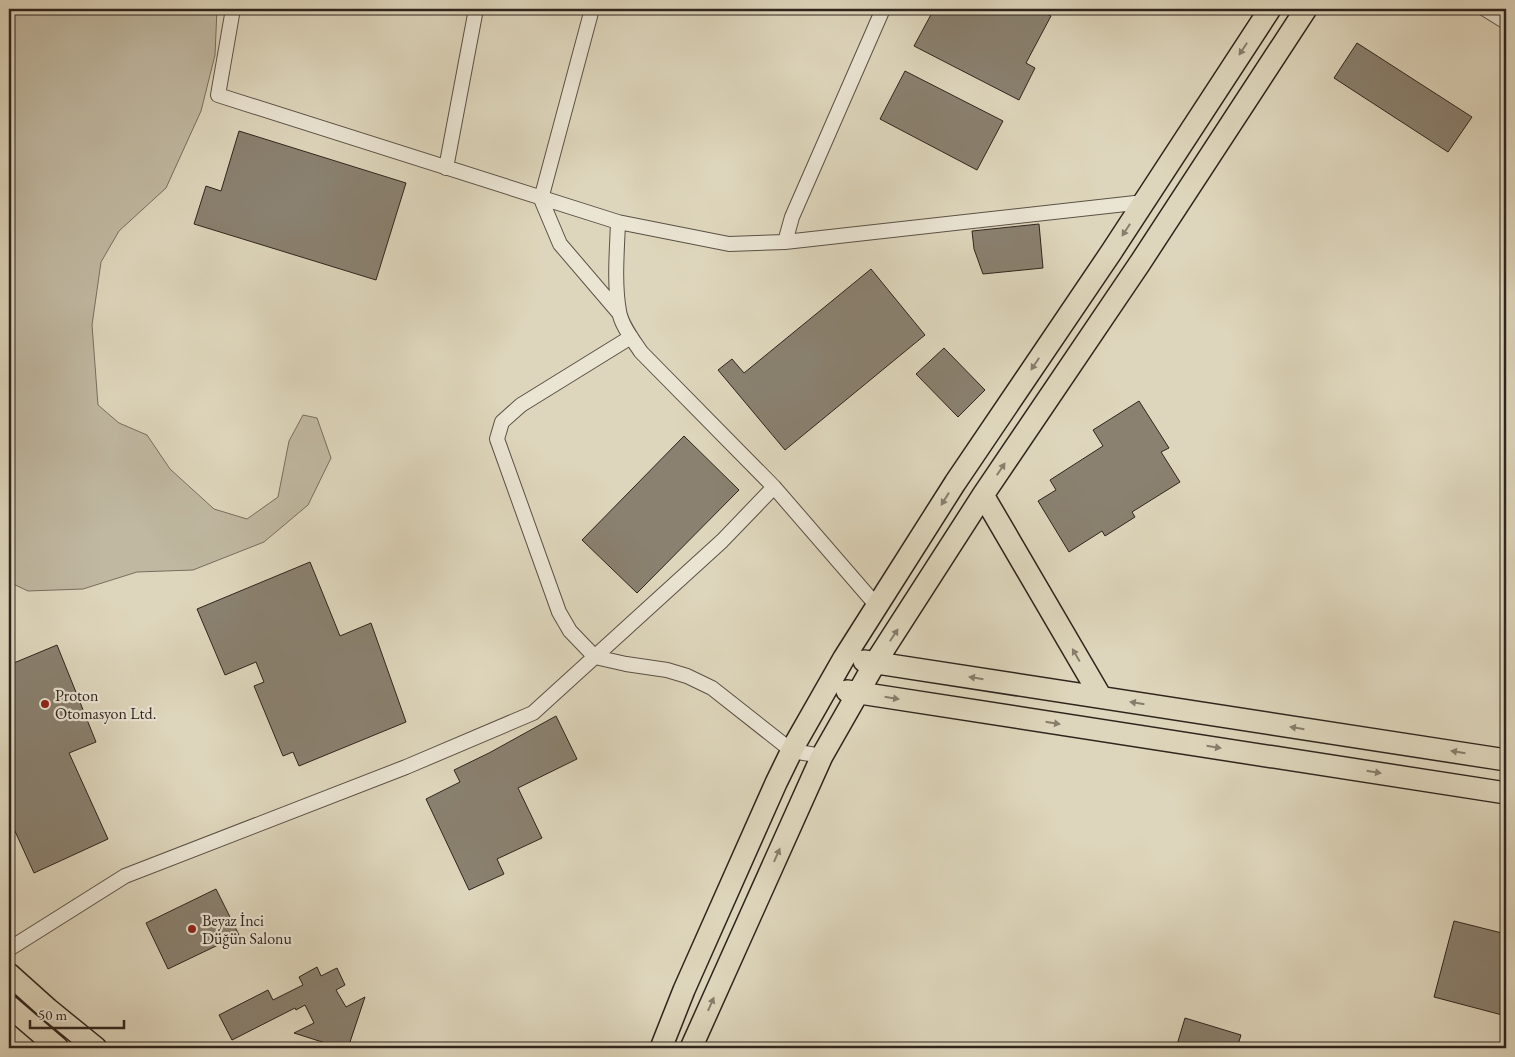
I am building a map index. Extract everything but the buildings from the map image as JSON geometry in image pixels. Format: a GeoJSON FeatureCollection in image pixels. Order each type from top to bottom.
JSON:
{"type":"FeatureCollection","features":[{"type":"Feature","properties":{"kind":"main road"},"geometry":{"type":"LineString","coordinates":[[661,1048],[684,990],[792,751],[844,658],[955,483],[1144,202],[1270,9]]}},
{"type":"Feature","properties":{"kind":"main road"},"geometry":{"type":"LineString","coordinates":[[691,1048],[822,756],[875,663],[983,495],[1140,263],[1306,9]]}},
{"type":"Feature","properties":{"kind":"main road"},"geometry":{"type":"LineString","coordinates":[[983,495],[1101,698]]}},
{"type":"Feature","properties":{"kind":"main road"},"geometry":{"type":"LineString","coordinates":[[844,658],[1506,760]]}},
{"type":"Feature","properties":{"kind":"main road"},"geometry":{"type":"LineString","coordinates":[[827,688],[1506,793]]}},
{"type":"Feature","properties":{"kind":"main road"},"geometry":{"type":"LineString","coordinates":[[9,974],[96,1048]]}},
{"type":"Feature","properties":{"kind":"main road"},"geometry":{"type":"LineString","coordinates":[[9,1006],[58,1048]]}},
{"type":"Feature","properties":{"kind":"street"},"geometry":{"type":"LineString","coordinates":[[232,9],[218,95],[618,222],[729,244],[785,242],[1144,202]]}},
{"type":"Feature","properties":{"kind":"street"},"geometry":{"type":"LineString","coordinates":[[446,168],[476,9]]}},
{"type":"Feature","properties":{"kind":"street"},"geometry":{"type":"LineString","coordinates":[[592,9],[541,199],[560,244],[619,313],[641,352],[774,487],[877,606]]}},
{"type":"Feature","properties":{"kind":"street"},"geometry":{"type":"LineString","coordinates":[[785,242],[792,217],[883,9]]}},
{"type":"Feature","properties":{"kind":"street"},"geometry":{"type":"LineString","coordinates":[[1484,9],[1506,22]]}},
{"type":"Feature","properties":{"kind":"street"},"geometry":{"type":"LineString","coordinates":[[618,222],[617,273],[619,313]]}},
{"type":"Feature","properties":{"kind":"street"},"geometry":{"type":"LineString","coordinates":[[631,337],[521,405],[502,422],[496,439],[559,612],[570,632],[595,657],[667,670],[687,676],[712,688],[792,751],[822,756]]}},
{"type":"Feature","properties":{"kind":"street"},"geometry":{"type":"LineString","coordinates":[[9,950],[125,876],[406,767],[534,712],[722,541],[774,487]]}},
{"type":"Feature","properties":{"kind":"shaded area"},"geometry":{"type":"Polygon","coordinates":[[[9,9],[217,9],[215,55],[201,111],[166,188],[119,231],[101,262],[92,325],[98,405],[119,423],[147,435],[170,469],[214,509],[247,519],[278,497],[289,441],[303,415],[317,418],[331,458],[308,505],[264,542],[193,570],[137,572],[83,589],[28,591],[9,582],[9,9]]]}},
{"type":"Feature","properties":{"kind":"place","name":"Proton Otomasyon Ltd."},"geometry":{"type":"Point","coordinates":[45,704]}},
{"type":"Feature","properties":{"kind":"place","name":"Beyaz İnci Düğün Salonu"},"geometry":{"type":"Point","coordinates":[192,929]}}]}
